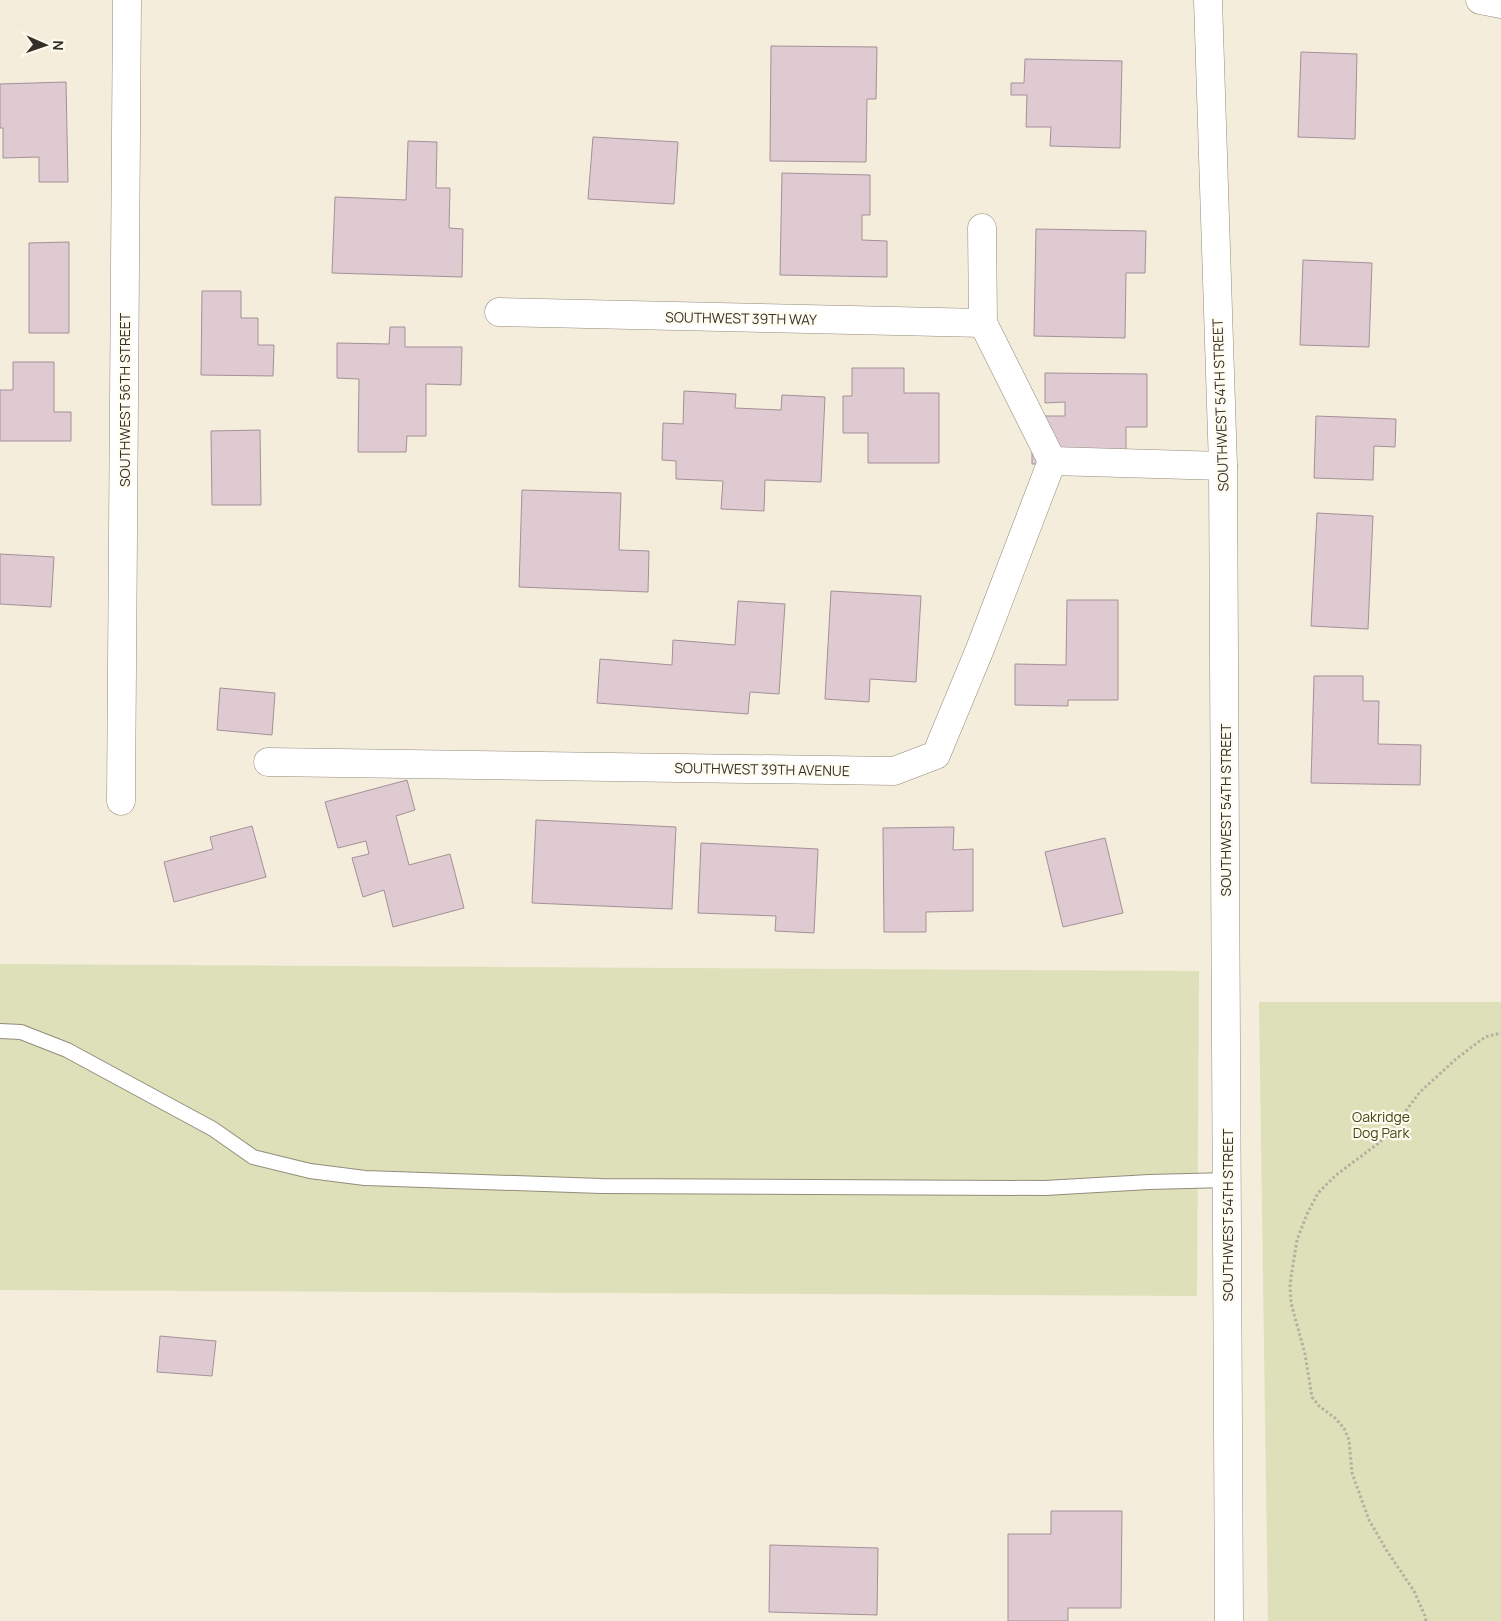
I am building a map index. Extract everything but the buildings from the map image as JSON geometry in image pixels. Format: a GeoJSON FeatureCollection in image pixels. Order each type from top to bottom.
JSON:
{"type":"FeatureCollection","features":[{"type":"Feature","properties":{"kind":"street","name":"SOUTHWEST 56TH STREET"},"geometry":{"type":"LineString","coordinates":[[121,800],[127,0]]}},
{"type":"Feature","properties":{"kind":"street","name":"SOUTHWEST 54TH STREET"},"geometry":{"type":"LineString","coordinates":[[1208,0],[1222,466],[1229,1621]]}},
{"type":"Feature","properties":{"kind":"street"},"geometry":{"type":"LineString","coordinates":[[1480,0],[1501,4]]}},
{"type":"Feature","properties":{"kind":"street"},"geometry":{"type":"LineString","coordinates":[[982,228],[983,323],[1052,460],[1222,466]]}},
{"type":"Feature","properties":{"kind":"street","name":"SOUTHWEST 39TH WAY"},"geometry":{"type":"LineString","coordinates":[[499,312],[983,323]]}},
{"type":"Feature","properties":{"kind":"street","name":"SOUTHWEST 39TH AVENUE"},"geometry":{"type":"LineString","coordinates":[[268,762],[894,771],[936,755],[980,649],[1052,460]]}},
{"type":"Feature","properties":{"kind":"lane"},"geometry":{"type":"LineString","coordinates":[[0,1031],[21,1032],[68,1050],[213,1130],[253,1157],[328,1174],[365,1178],[601,1186],[1045,1188],[1227,1180]]}},
{"type":"Feature","properties":{"kind":"path"},"geometry":{"type":"LineString","coordinates":[[1426,1621],[1414,1591],[1369,1520],[1352,1473],[1349,1440],[1344,1428],[1335,1418],[1319,1406],[1312,1396],[1305,1354],[1291,1303],[1290,1284],[1297,1240],[1318,1193],[1336,1175],[1380,1142],[1420,1092],[1456,1058],[1485,1037],[1501,1033]]}},
{"type":"Feature","properties":{"kind":"green space"},"geometry":{"type":"Polygon","coordinates":[[[0,964],[1199,971],[1197,1296],[0,1290],[0,964]]]}},
{"type":"Feature","properties":{"kind":"green space","name":"Oakridge Dog Park"},"geometry":{"type":"Polygon","coordinates":[[[1259,1002],[1501,1002],[1501,1621],[1268,1621],[1259,1002]]]}}]}
